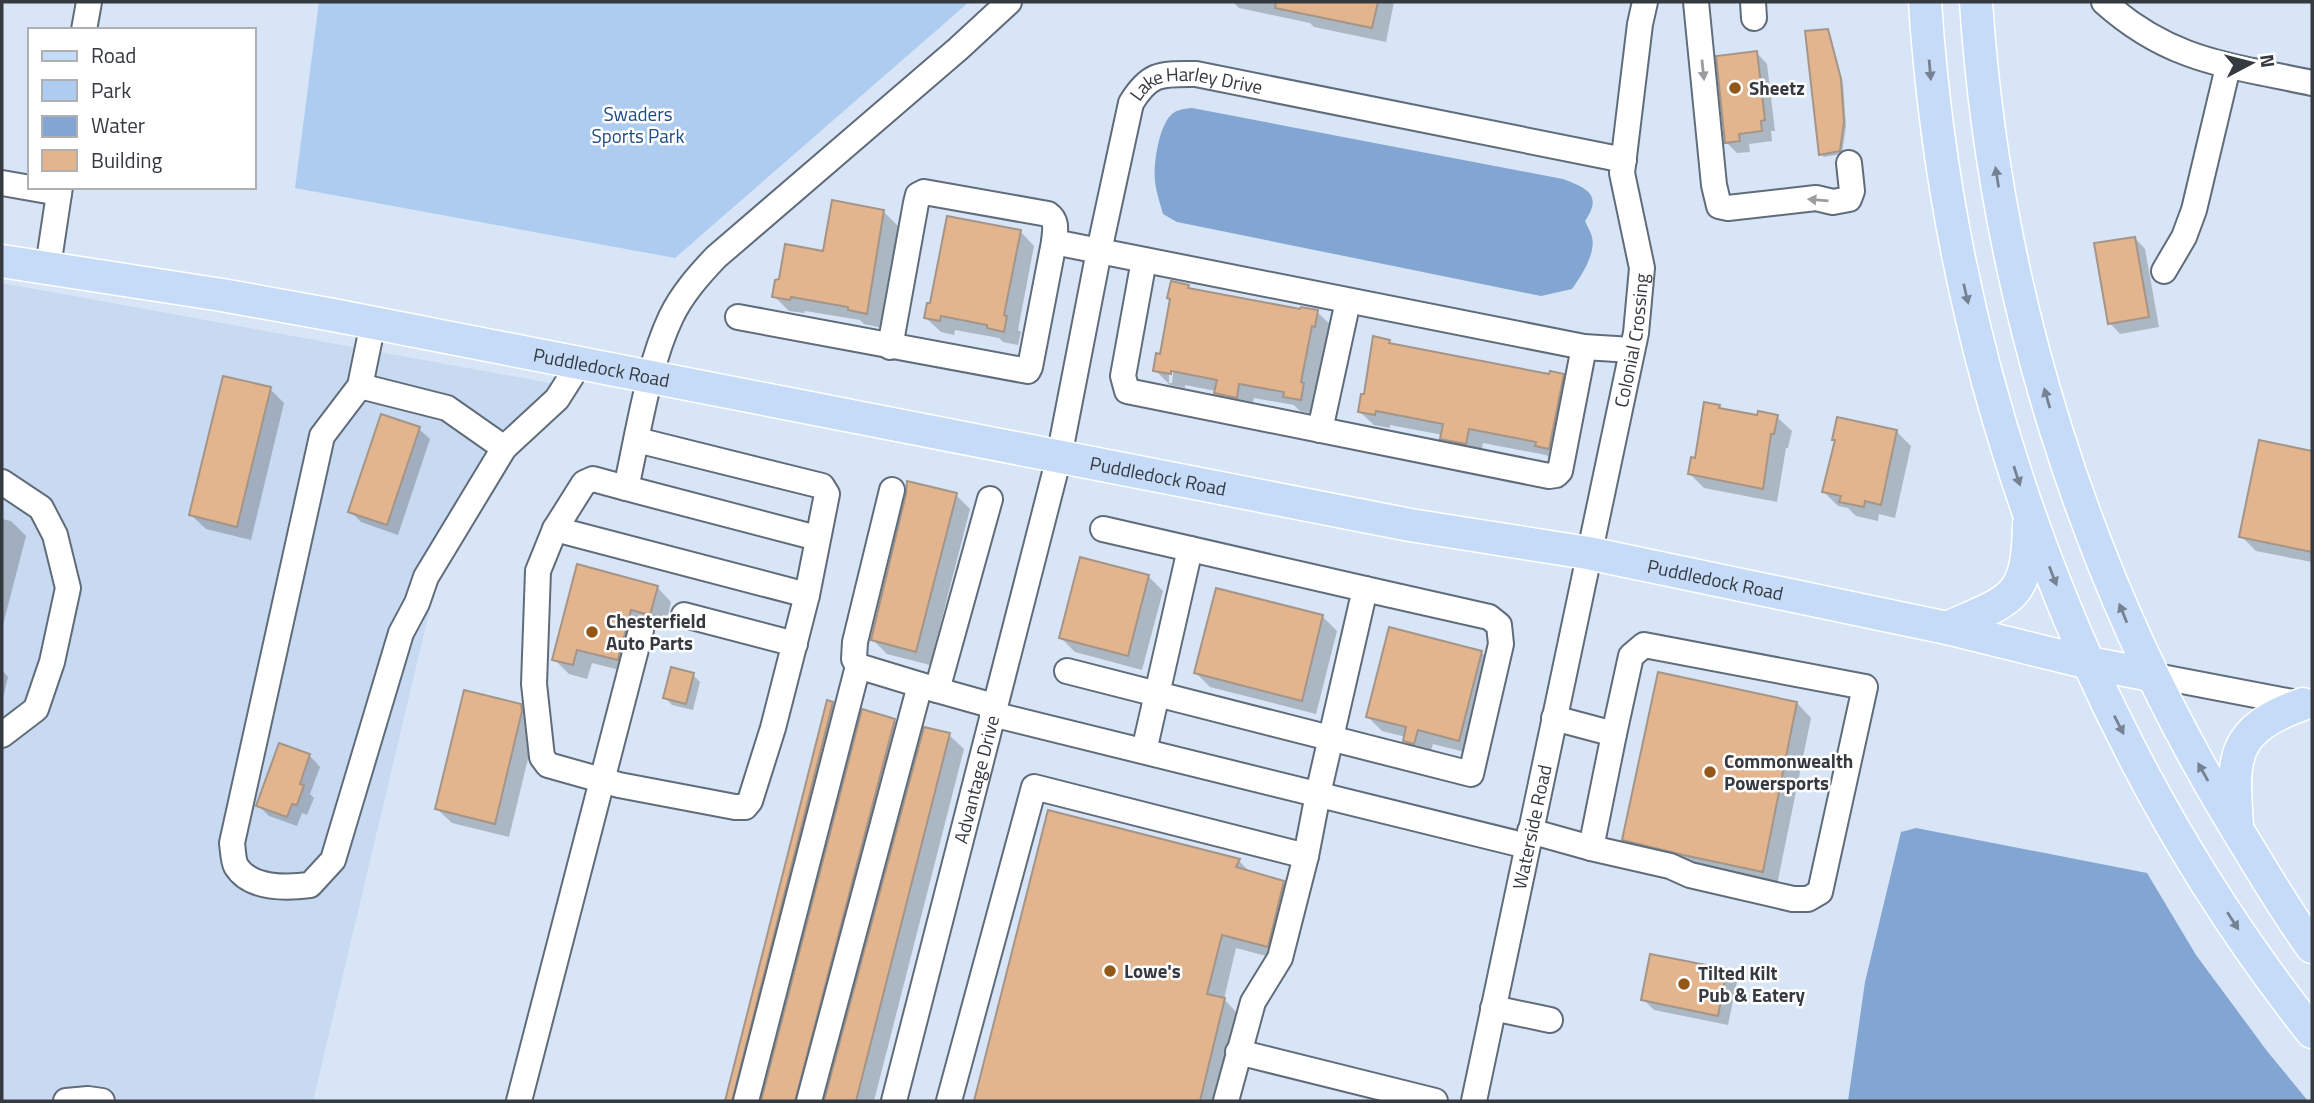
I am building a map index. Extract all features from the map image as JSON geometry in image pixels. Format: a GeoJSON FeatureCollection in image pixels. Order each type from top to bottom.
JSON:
{"type":"FeatureCollection","features":[{"type":"Feature","properties":{"kind":"main road"},"geometry":{"type":"LineString","coordinates":[[1925,2],[1930,74],[1942,173],[1960,271],[1997,417],[2029,513],[2089,663],[2148,783],[2190,856],[2256,956],[2312,1032]]}},
{"type":"Feature","properties":{"kind":"main road"},"geometry":{"type":"LineString","coordinates":[[1976,2],[1983,85],[1997,182],[2016,280],[2032,349],[2058,436],[2091,529],[2126,620],[2180,731],[2238,831],[2312,947]]}},
{"type":"Feature","properties":{"kind":"main road","name":"Puddledock Road"},"geometry":{"type":"LineString","coordinates":[[2,261],[222,295],[1410,525],[1588,553],[1947,628],[2089,663],[2151,675]]}},
{"type":"Feature","properties":{"kind":"main road"},"geometry":{"type":"LineString","coordinates":[[1947,628],[2001,603],[2014,593],[2024,576],[2028,555],[2029,513]]}},
{"type":"Feature","properties":{"kind":"main road"},"geometry":{"type":"LineString","coordinates":[[2238,831],[2234,790],[2236,763],[2241,748],[2249,734],[2263,721],[2277,713],[2308,705]]}},
{"type":"Feature","properties":{"kind":"street"},"geometry":{"type":"LineString","coordinates":[[84,28],[89,2]]}},
{"type":"Feature","properties":{"kind":"street"},"geometry":{"type":"LineString","coordinates":[[626,488],[651,377],[671,317],[691,285],[716,257],[1009,2]]}},
{"type":"Feature","properties":{"kind":"street","name":"Colonial Crossing"},"geometry":{"type":"LineString","coordinates":[[1588,553],[1632,350],[1642,268],[1622,173],[1645,2]]}},
{"type":"Feature","properties":{"kind":"street"},"geometry":{"type":"LineString","coordinates":[[1696,2],[1717,203],[1722,208],[1816,198],[1833,202],[1849,199],[1852,191],[1849,163]]}},
{"type":"Feature","properties":{"kind":"street"},"geometry":{"type":"LineString","coordinates":[[2104,2],[2131,24],[2160,42],[2185,53],[2228,67],[2312,83]]}},
{"type":"Feature","properties":{"kind":"street"},"geometry":{"type":"LineString","coordinates":[[2164,271],[2184,237],[2194,210],[2228,67]]}},
{"type":"Feature","properties":{"kind":"street","name":"Lake Harley Drive"},"geometry":{"type":"LineString","coordinates":[[1059,457],[1131,103],[1142,85],[1163,74],[1196,74],[1624,160]]}},
{"type":"Feature","properties":{"kind":"street"},"geometry":{"type":"LineString","coordinates":[[2,183],[28,186]]}},
{"type":"Feature","properties":{"kind":"street"},"geometry":{"type":"LineString","coordinates":[[48,267],[60,190]]}},
{"type":"Feature","properties":{"kind":"street"},"geometry":{"type":"LineString","coordinates":[[738,317],[890,347],[1028,371],[1054,242],[1053,218],[1048,214],[924,192],[918,195],[890,347]]}},
{"type":"Feature","properties":{"kind":"street"},"geometry":{"type":"LineString","coordinates":[[1054,242],[1584,348],[1632,350]]}},
{"type":"Feature","properties":{"kind":"street"},"geometry":{"type":"LineString","coordinates":[[1144,260],[1123,376],[1127,391],[1320,430],[1556,475],[1560,471],[1584,348]]}},
{"type":"Feature","properties":{"kind":"street"},"geometry":{"type":"LineString","coordinates":[[1320,430],[1348,301]]}},
{"type":"Feature","properties":{"kind":"street"},"geometry":{"type":"LineString","coordinates":[[373,323],[360,386],[322,436],[232,843],[236,865],[254,881],[292,888],[310,886],[333,860],[401,633],[417,603],[426,577],[504,448],[557,400],[577,363]]}},
{"type":"Feature","properties":{"kind":"street"},"geometry":{"type":"LineString","coordinates":[[360,386],[447,408],[504,448]]}},
{"type":"Feature","properties":{"kind":"street"},"geometry":{"type":"LineString","coordinates":[[637,440],[822,486],[827,494],[807,595],[766,752],[750,801],[745,807],[603,781],[548,765],[542,757],[534,684],[538,571],[555,529],[584,483],[593,479],[817,538]]}},
{"type":"Feature","properties":{"kind":"street","name":"Advantage Drive"},"geometry":{"type":"LineString","coordinates":[[894,1101],[1059,457]]}},
{"type":"Feature","properties":{"kind":"street"},"geometry":{"type":"LineString","coordinates":[[2,482],[41,508],[55,535],[68,588],[52,662],[36,709],[2,735]]}},
{"type":"Feature","properties":{"kind":"street"},"geometry":{"type":"LineString","coordinates":[[892,490],[855,642],[854,659],[858,666],[993,710],[1144,751],[1318,794],[1670,866],[1690,875],[1793,899],[1808,899],[1820,892],[1865,687],[1644,645],[1631,656],[1591,848]]}},
{"type":"Feature","properties":{"kind":"street"},"geometry":{"type":"LineString","coordinates":[[808,1101],[928,687],[990,499]]}},
{"type":"Feature","properties":{"kind":"street"},"geometry":{"type":"LineString","coordinates":[[555,529],[807,595]]}},
{"type":"Feature","properties":{"kind":"street"},"geometry":{"type":"LineString","coordinates":[[1067,671],[1471,774],[1501,643],[1499,625],[1489,617],[1103,529]]}},
{"type":"Feature","properties":{"kind":"street"},"geometry":{"type":"LineString","coordinates":[[1144,751],[1190,549]]}},
{"type":"Feature","properties":{"kind":"street","name":"Waterside Road"},"geometry":{"type":"LineString","coordinates":[[1474,1101],[1588,553]]}},
{"type":"Feature","properties":{"kind":"street"},"geometry":{"type":"LineString","coordinates":[[1226,1101],[1253,1002],[1280,958],[1306,856],[1365,589]]}},
{"type":"Feature","properties":{"kind":"street"},"geometry":{"type":"LineString","coordinates":[[684,615],[795,644]]}},
{"type":"Feature","properties":{"kind":"street"},"geometry":{"type":"LineString","coordinates":[[519,1101],[641,630]]}},
{"type":"Feature","properties":{"kind":"street"},"geometry":{"type":"LineString","coordinates":[[746,1101],[858,666]]}},
{"type":"Feature","properties":{"kind":"street","name":"Puddledock Road"},"geometry":{"type":"LineString","coordinates":[[2151,675],[2308,705]]}},
{"type":"Feature","properties":{"kind":"street"},"geometry":{"type":"LineString","coordinates":[[1554,718],[1614,734]]}},
{"type":"Feature","properties":{"kind":"street"},"geometry":{"type":"LineString","coordinates":[[949,1101],[1034,787],[1306,856]]}},
{"type":"Feature","properties":{"kind":"street"},"geometry":{"type":"LineString","coordinates":[[1493,1008],[1550,1020]]}},
{"type":"Feature","properties":{"kind":"street"},"geometry":{"type":"LineString","coordinates":[[1238,1052],[1436,1101]]}},
{"type":"Feature","properties":{"kind":"street"},"geometry":{"type":"LineString","coordinates":[[66,1101],[102,1101]]}},
{"type":"Feature","properties":{"kind":"shaded area"},"geometry":{"type":"Polygon","coordinates":[[[2,283],[561,385],[442,558],[313,1101],[2,1101],[2,283]]]}},
{"type":"Feature","properties":{"kind":"green space","name":"Swaders Sports Park"},"geometry":{"type":"Polygon","coordinates":[[[319,2],[969,2],[675,258],[295,188],[319,2]]]}},
{"type":"Feature","properties":{"kind":"water"},"geometry":{"type":"Polygon","coordinates":[[[1192,108],[1563,179],[1585,189],[1592,199],[1593,205],[1585,221],[1593,244],[1590,257],[1572,289],[1541,296],[1177,222],[1163,214],[1155,181],[1156,156],[1167,120],[1176,112],[1192,108]]]}},
{"type":"Feature","properties":{"kind":"water"},"geometry":{"type":"Polygon","coordinates":[[[1916,828],[2147,873],[2196,955],[2308,1101],[1848,1101],[1865,982],[1901,832],[1916,828]]]}},
{"type":"Feature","properties":{"kind":"building"},"geometry":{"type":"Polygon","coordinates":[[[1276,2],[1378,2],[1372,28],[1275,8],[1276,2]]]}},
{"type":"Feature","properties":{"kind":"building","name":"Sheetz"},"geometry":{"type":"Polygon","coordinates":[[[1828,29],[1841,79],[1844,122],[1840,151],[1819,155],[1805,31],[1828,29]]]}},
{"type":"Feature","properties":{"kind":"building","name":"Sheetz"},"geometry":{"type":"Polygon","coordinates":[[[1757,51],[1765,120],[1761,121],[1762,131],[1739,134],[1740,141],[1725,143],[1716,56],[1757,51]]]}},
{"type":"Feature","properties":{"kind":"building"},"geometry":{"type":"Polygon","coordinates":[[[832,200],[884,210],[867,314],[848,310],[848,307],[791,297],[790,300],[772,297],[775,280],[779,279],[785,244],[823,251],[832,200]]]}},
{"type":"Feature","properties":{"kind":"building"},"geometry":{"type":"Polygon","coordinates":[[[947,216],[1021,230],[1004,315],[1007,316],[1004,332],[987,328],[987,325],[941,316],[940,321],[924,318],[927,303],[930,303],[947,216]]]}},
{"type":"Feature","properties":{"kind":"building"},"geometry":{"type":"Polygon","coordinates":[[[2135,237],[2149,317],[2108,324],[2094,243],[2135,237]]]}},
{"type":"Feature","properties":{"kind":"building"},"geometry":{"type":"Polygon","coordinates":[[[1171,281],[1189,285],[1188,288],[1318,310],[1315,327],[1312,326],[1301,382],[1304,383],[1301,400],[1283,397],[1284,392],[1239,384],[1237,398],[1214,393],[1217,380],[1171,371],[1171,374],[1153,371],[1156,353],[1160,354],[1171,281]]]}},
{"type":"Feature","properties":{"kind":"building"},"geometry":{"type":"Polygon","coordinates":[[[1373,336],[1390,340],[1389,343],[1549,374],[1550,371],[1564,374],[1549,449],[1535,446],[1536,442],[1469,429],[1466,444],[1440,439],[1443,424],[1376,411],[1375,415],[1358,412],[1361,394],[1364,394],[1373,336]]]}},
{"type":"Feature","properties":{"kind":"building"},"geometry":{"type":"Polygon","coordinates":[[[223,376],[271,387],[237,527],[189,515],[223,376]]]}},
{"type":"Feature","properties":{"kind":"building"},"geometry":{"type":"Polygon","coordinates":[[[1704,402],[1720,405],[1719,408],[1757,415],[1758,411],[1778,415],[1774,434],[1771,434],[1763,489],[1688,474],[1691,457],[1695,458],[1704,402]]]}},
{"type":"Feature","properties":{"kind":"building"},"geometry":{"type":"Polygon","coordinates":[[[381,414],[420,427],[387,525],[348,512],[381,414]]]}},
{"type":"Feature","properties":{"kind":"building"},"geometry":{"type":"Polygon","coordinates":[[[1837,417],[1897,430],[1881,505],[1865,501],[1864,507],[1839,502],[1841,496],[1822,492],[1835,440],[1832,440],[1837,417]]]}},
{"type":"Feature","properties":{"kind":"building"},"geometry":{"type":"Polygon","coordinates":[[[2259,440],[2312,451],[2312,552],[2239,537],[2259,440]]]}},
{"type":"Feature","properties":{"kind":"building"},"geometry":{"type":"Polygon","coordinates":[[[907,481],[957,493],[916,652],[871,640],[907,481]]]}},
{"type":"Feature","properties":{"kind":"building"},"geometry":{"type":"Polygon","coordinates":[[[1080,557],[1149,575],[1128,656],[1059,638],[1080,557]]]}},
{"type":"Feature","properties":{"kind":"building","name":"Chesterfield Auto Parts"},"geometry":{"type":"Polygon","coordinates":[[[577,564],[658,586],[650,615],[631,610],[618,660],[577,650],[573,665],[552,660],[577,564]]]}},
{"type":"Feature","properties":{"kind":"building"},"geometry":{"type":"Polygon","coordinates":[[[1216,588],[1323,615],[1302,701],[1194,673],[1216,588]]]}},
{"type":"Feature","properties":{"kind":"building"},"geometry":{"type":"Polygon","coordinates":[[[1389,627],[1482,651],[1459,741],[1418,730],[1414,744],[1403,741],[1406,727],[1366,717],[1389,627]]]}},
{"type":"Feature","properties":{"kind":"building"},"geometry":{"type":"Polygon","coordinates":[[[671,667],[694,673],[686,704],[663,698],[671,667]]]}},
{"type":"Feature","properties":{"kind":"building","name":"Commonwealth Powersports"},"geometry":{"type":"Polygon","coordinates":[[[1658,672],[1797,702],[1763,872],[1622,840],[1658,672]]]}},
{"type":"Feature","properties":{"kind":"building"},"geometry":{"type":"Polygon","coordinates":[[[464,690],[521,704],[522,711],[495,824],[435,809],[464,690]]]}},
{"type":"Feature","properties":{"kind":"building"},"geometry":{"type":"Polygon","coordinates":[[[827,700],[833,702],[732,1101],[725,1101],[827,700]]]}},
{"type":"Feature","properties":{"kind":"building"},"geometry":{"type":"Polygon","coordinates":[[[862,709],[895,719],[795,1101],[761,1101],[862,709]]]}},
{"type":"Feature","properties":{"kind":"building"},"geometry":{"type":"Polygon","coordinates":[[[924,727],[950,733],[856,1101],[824,1101],[924,727]]]}},
{"type":"Feature","properties":{"kind":"building"},"geometry":{"type":"Polygon","coordinates":[[[279,743],[310,754],[300,784],[304,785],[297,805],[292,804],[287,817],[256,806],[279,743]]]}},
{"type":"Feature","properties":{"kind":"building","name":"Lowe's"},"geometry":{"type":"Polygon","coordinates":[[[1048,810],[1240,859],[1236,867],[1284,881],[1268,947],[1222,935],[1207,994],[1225,998],[1200,1101],[974,1101],[1048,810]]]}},
{"type":"Feature","properties":{"kind":"building","name":"Tilted Kilt Pub & Eatery"},"geometry":{"type":"Polygon","coordinates":[[[1650,954],[1727,969],[1718,1016],[1641,1000],[1650,954]]]}},
{"type":"Feature","properties":{"kind":"place","name":"Sheetz"},"geometry":{"type":"Point","coordinates":[1735,88]}},
{"type":"Feature","properties":{"kind":"place","name":"Chesterfield Auto Parts"},"geometry":{"type":"Point","coordinates":[592,632]}},
{"type":"Feature","properties":{"kind":"place","name":"Commonwealth Powersports"},"geometry":{"type":"Point","coordinates":[1710,772]}},
{"type":"Feature","properties":{"kind":"place","name":"Lowe's"},"geometry":{"type":"Point","coordinates":[1110,971]}},
{"type":"Feature","properties":{"kind":"place","name":"Tilted Kilt Pub & Eatery"},"geometry":{"type":"Point","coordinates":[1684,984]}}]}
